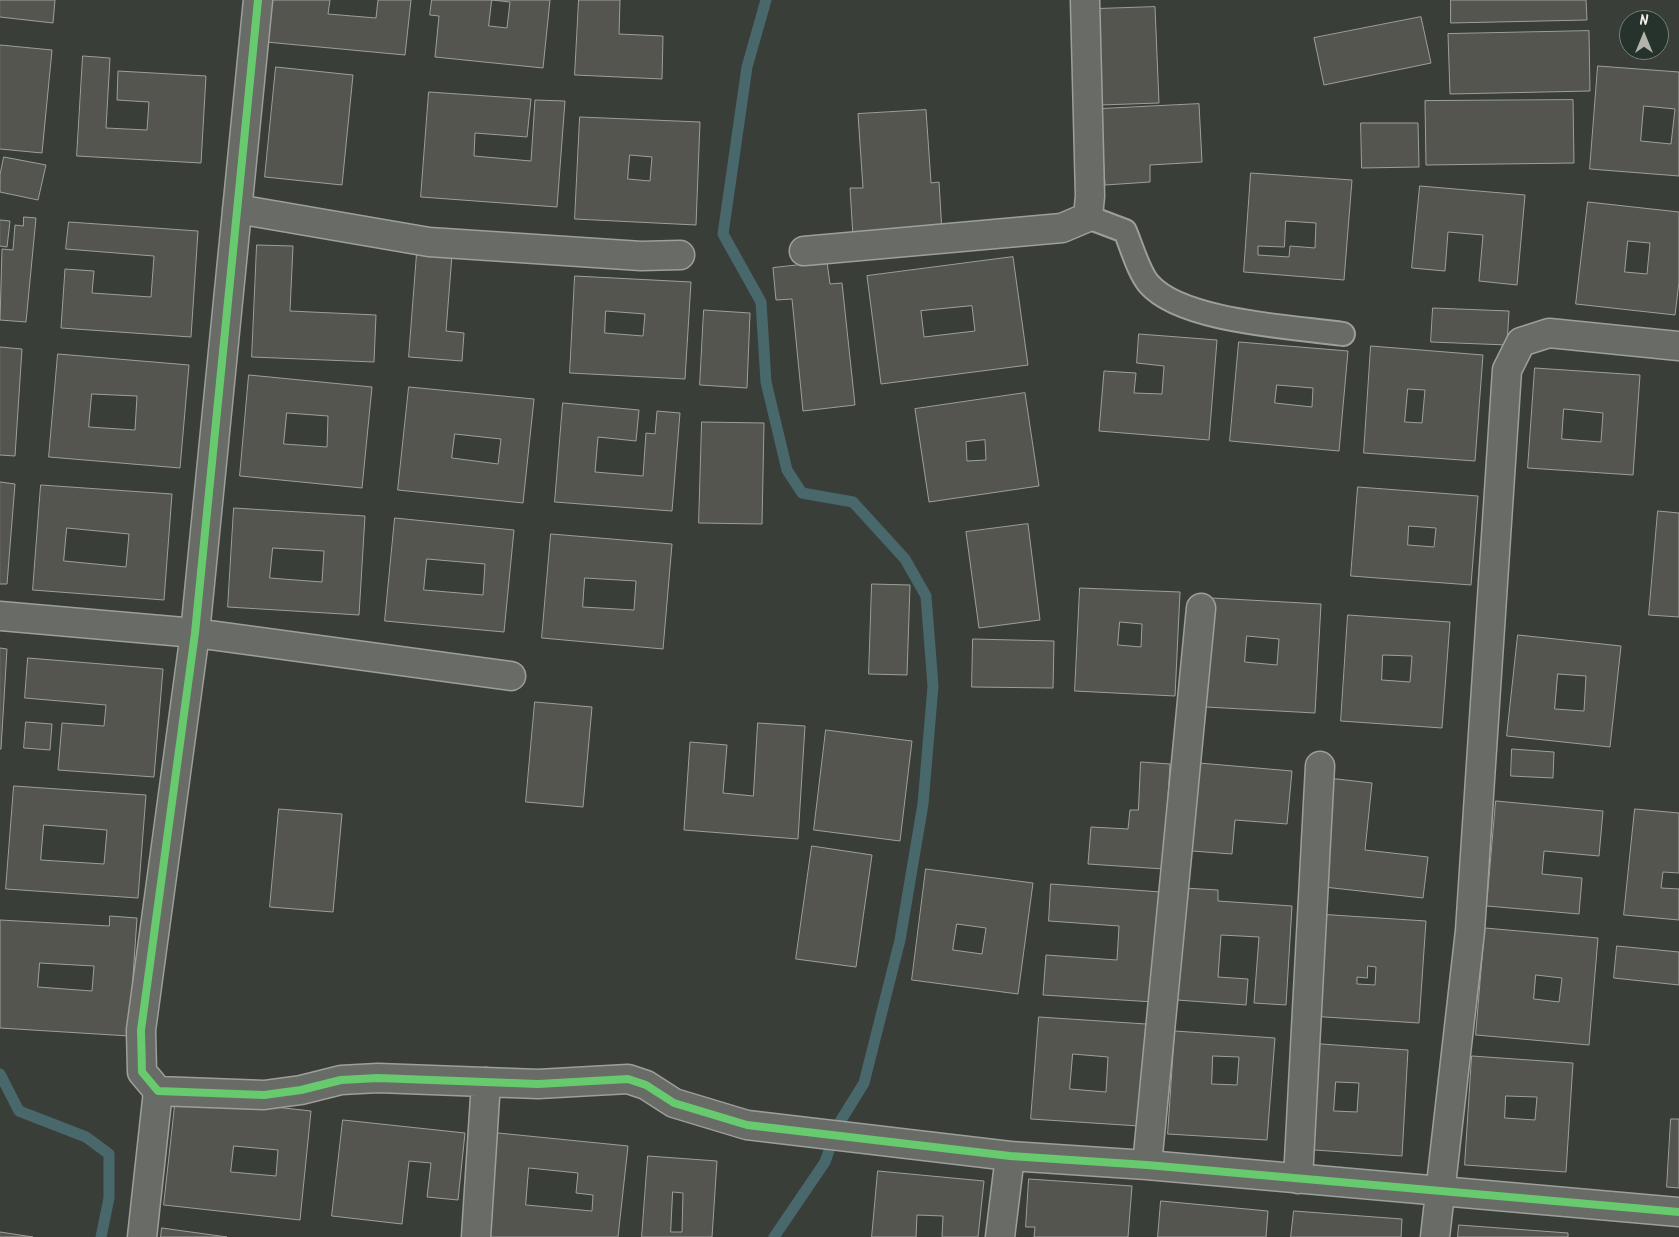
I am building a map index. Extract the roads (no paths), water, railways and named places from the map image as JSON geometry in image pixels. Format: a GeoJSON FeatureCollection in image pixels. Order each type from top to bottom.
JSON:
{"type":"FeatureCollection","features":[{"type":"Feature","properties":{"kind":"street"},"geometry":{"type":"LineString","coordinates":[[142,1237],[158,1091],[142,1072],[141,1030],[196,633],[258,0]]}},
{"type":"Feature","properties":{"kind":"street"},"geometry":{"type":"LineString","coordinates":[[804,251],[1062,228],[1088,217],[1090,196],[1085,0]]}},
{"type":"Feature","properties":{"kind":"street"},"geometry":{"type":"LineString","coordinates":[[237,209],[429,242],[641,256],[680,256]]}},
{"type":"Feature","properties":{"kind":"street"},"geometry":{"type":"LineString","coordinates":[[1435,1237],[1470,931],[1507,370],[1521,342],[1549,332],[1679,346]]}},
{"type":"Feature","properties":{"kind":"street"},"geometry":{"type":"LineString","coordinates":[[1147,1165],[1201,608]]}},
{"type":"Feature","properties":{"kind":"street"},"geometry":{"type":"LineString","coordinates":[[0,616],[196,633],[511,676]]}},
{"type":"Feature","properties":{"kind":"street"},"geometry":{"type":"LineString","coordinates":[[1298,1179],[1320,766]]}},
{"type":"Feature","properties":{"kind":"street"},"geometry":{"type":"LineString","coordinates":[[158,1091],[264,1095],[301,1090],[340,1080],[378,1078],[538,1084],[628,1078],[646,1085],[674,1103],[747,1125],[1010,1156],[1147,1165],[1679,1212]]}},
{"type":"Feature","properties":{"kind":"street"},"geometry":{"type":"LineString","coordinates":[[476,1237],[486,1082]]}},
{"type":"Feature","properties":{"kind":"street"},"geometry":{"type":"LineString","coordinates":[[1000,1237],[1010,1156]]}},
{"type":"Feature","properties":{"kind":"lane"},"geometry":{"type":"LineString","coordinates":[[1088,217],[1125,231],[1148,283],[1171,302],[1234,320],[1343,334]]}},
{"type":"Feature","properties":{"kind":"waterway"},"geometry":{"type":"LineString","coordinates":[[766,0],[747,67],[723,234],[761,302],[766,382],[787,470],[802,493],[853,502],[905,559],[926,596],[933,686],[923,804],[900,940],[864,1083],[838,1125],[825,1162],[774,1237]]}},
{"type":"Feature","properties":{"kind":"waterway"},"geometry":{"type":"LineString","coordinates":[[0,1074],[19,1111],[86,1137],[109,1154],[109,1198],[101,1237]]}}]}
